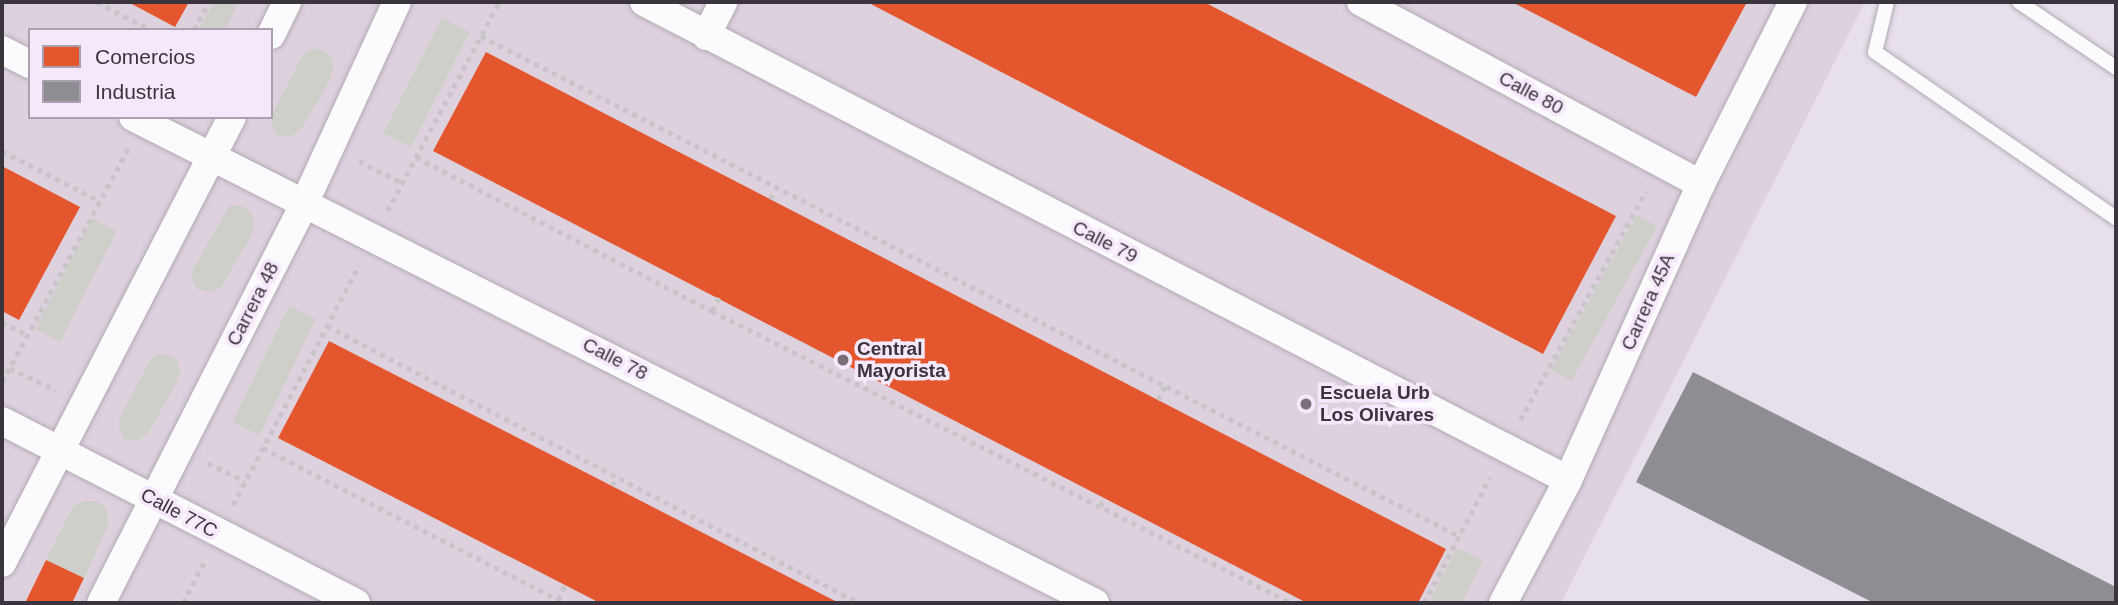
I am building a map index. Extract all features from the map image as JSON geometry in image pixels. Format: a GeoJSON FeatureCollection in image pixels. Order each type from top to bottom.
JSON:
{"type":"FeatureCollection","features":[{"type":"Feature","properties":{"kind":"street"},"geometry":{"type":"LineString","coordinates":[[273,32],[287,2]]}},
{"type":"Feature","properties":{"kind":"street","name":"Carrera 48"},"geometry":{"type":"LineString","coordinates":[[101,603],[304,204],[397,2]]}},
{"type":"Feature","properties":{"kind":"street","name":"Calle 79"},"geometry":{"type":"LineString","coordinates":[[644,2],[1568,480]]}},
{"type":"Feature","properties":{"kind":"street"},"geometry":{"type":"LineString","coordinates":[[706,36],[723,2]]}},
{"type":"Feature","properties":{"kind":"street","name":"Calle 80"},"geometry":{"type":"LineString","coordinates":[[1361,2],[1701,184]]}},
{"type":"Feature","properties":{"kind":"street","name":"Carrera 45A"},"geometry":{"type":"LineString","coordinates":[[1503,603],[1568,480],[1701,184],[1793,2]]}},
{"type":"Feature","properties":{"kind":"street"},"geometry":{"type":"LineString","coordinates":[[2,50],[28,63]]}},
{"type":"Feature","properties":{"kind":"street"},"geometry":{"type":"LineString","coordinates":[[2,563],[231,119]]}},
{"type":"Feature","properties":{"kind":"street","name":"Calle 78"},"geometry":{"type":"LineString","coordinates":[[138,120],[1095,603]]}},
{"type":"Feature","properties":{"kind":"street","name":"Calle 77C"},"geometry":{"type":"LineString","coordinates":[[2,422],[356,603]]}},
{"type":"Feature","properties":{"kind":"lane"},"geometry":{"type":"LineString","coordinates":[[1887,2],[1875,52],[2116,218]]}},
{"type":"Feature","properties":{"kind":"lane"},"geometry":{"type":"LineString","coordinates":[[2019,2],[2116,68]]}},
{"type":"Feature","properties":{"kind":"path"},"geometry":{"type":"LineString","coordinates":[[97,2],[147,28]]}},
{"type":"Feature","properties":{"kind":"path"},"geometry":{"type":"LineString","coordinates":[[195,28],[209,2]]}},
{"type":"Feature","properties":{"kind":"path"},"geometry":{"type":"LineString","coordinates":[[183,603],[499,2]]}},
{"type":"Feature","properties":{"kind":"path"},"geometry":{"type":"LineString","coordinates":[[481,36],[1459,536]]}},
{"type":"Feature","properties":{"kind":"path"},"geometry":{"type":"LineString","coordinates":[[2,382],[100,201],[138,120]]}},
{"type":"Feature","properties":{"kind":"path"},"geometry":{"type":"LineString","coordinates":[[330,147],[402,183]]}},
{"type":"Feature","properties":{"kind":"path"},"geometry":{"type":"LineString","coordinates":[[2,151],[100,201]]}},
{"type":"Feature","properties":{"kind":"path"},"geometry":{"type":"LineString","coordinates":[[416,157],[712,311],[1291,603]]}},
{"type":"Feature","properties":{"kind":"path"},"geometry":{"type":"LineString","coordinates":[[1424,603],[1505,448],[1661,163]]}},
{"type":"Feature","properties":{"kind":"path"},"geometry":{"type":"LineString","coordinates":[[770,200],[777,187]]}},
{"type":"Feature","properties":{"kind":"path"},"geometry":{"type":"LineString","coordinates":[[712,311],[719,297]]}},
{"type":"Feature","properties":{"kind":"path"},"geometry":{"type":"LineString","coordinates":[[2,322],[27,335]]}},
{"type":"Feature","properties":{"kind":"path"},"geometry":{"type":"LineString","coordinates":[[327,326],[859,603]]}},
{"type":"Feature","properties":{"kind":"path"},"geometry":{"type":"LineString","coordinates":[[10,368],[84,404]]}},
{"type":"Feature","properties":{"kind":"path"},"geometry":{"type":"LineString","coordinates":[[1158,400],[1165,386]]}},
{"type":"Feature","properties":{"kind":"path"},"geometry":{"type":"LineString","coordinates":[[263,448],[565,603]]}},
{"type":"Feature","properties":{"kind":"path"},"geometry":{"type":"LineString","coordinates":[[179,449],[245,481]]}},
{"type":"Feature","properties":{"kind":"path"},"geometry":{"type":"LineString","coordinates":[[612,486],[617,477]]}},
{"type":"Feature","properties":{"kind":"path"},"geometry":{"type":"LineString","coordinates":[[1100,506],[1104,499]]}},
{"type":"Feature","properties":{"kind":"path"},"geometry":{"type":"LineString","coordinates":[[558,600],[565,585]]}},
{"type":"Feature","properties":{"kind":"shaded area","name":"Central Mayorista"},"geometry":{"type":"Polygon","coordinates":[[[2,2],[1865,2],[1561,603],[2,603],[2,2]]]}},
{"type":"Feature","properties":{"kind":"shaded area"},"geometry":{"type":"Polygon","coordinates":[[[214,2],[239,2],[226,28],[200,28],[214,2]]]}},
{"type":"Feature","properties":{"kind":"shaded area"},"geometry":{"type":"Polygon","coordinates":[[[442,18],[470,32],[411,147],[383,133],[442,18]]]}},
{"type":"Feature","properties":{"kind":"shaded area"},"geometry":{"type":"Polygon","coordinates":[[[309,49],[322,50],[331,57],[333,69],[330,80],[300,131],[289,137],[277,135],[271,124],[273,113],[301,58],[309,49]]]}},
{"type":"Feature","properties":{"kind":"shaded area"},"geometry":{"type":"Polygon","coordinates":[[[230,205],[243,206],[252,213],[254,225],[251,236],[221,287],[210,292],[198,290],[192,281],[193,269],[230,205]]]}},
{"type":"Feature","properties":{"kind":"shaded area"},"geometry":{"type":"Polygon","coordinates":[[[1637,215],[1657,226],[1571,381],[1551,370],[1637,215]]]}},
{"type":"Feature","properties":{"kind":"shaded area"},"geometry":{"type":"Polygon","coordinates":[[[92,218],[117,231],[60,342],[35,329],[92,218]]]}},
{"type":"Feature","properties":{"kind":"shaded area"},"geometry":{"type":"Polygon","coordinates":[[[289,306],[316,319],[259,435],[232,422],[289,306]]]}},
{"type":"Feature","properties":{"kind":"shaded area"},"geometry":{"type":"Polygon","coordinates":[[[157,354],[169,355],[178,361],[180,373],[176,384],[147,435],[136,441],[124,439],[119,429],[120,417],[149,362],[157,354]]]}},
{"type":"Feature","properties":{"kind":"shaded area"},"geometry":{"type":"Polygon","coordinates":[[[84,501],[97,501],[107,509],[108,526],[84,578],[46,560],[73,506],[84,501]]]}},
{"type":"Feature","properties":{"kind":"shaded area"},"geometry":{"type":"Polygon","coordinates":[[[1457,548],[1483,561],[1462,603],[1429,603],[1457,548]]]}},
{"type":"Feature","properties":{"kind":"building: Comercios"},"geometry":{"type":"Polygon","coordinates":[[[128,2],[189,2],[175,27],[128,2]]]}},
{"type":"Feature","properties":{"kind":"building: Comercios"},"geometry":{"type":"Polygon","coordinates":[[[867,2],[1204,2],[1616,216],[1543,354],[867,2]]]}},
{"type":"Feature","properties":{"kind":"building: Comercios"},"geometry":{"type":"Polygon","coordinates":[[[1512,2],[1747,2],[1696,97],[1512,2]]]}},
{"type":"Feature","properties":{"kind":"building: Comercios"},"geometry":{"type":"Polygon","coordinates":[[[486,52],[1446,549],[1418,603],[1307,603],[433,151],[486,52]]]}},
{"type":"Feature","properties":{"kind":"building: Comercios"},"geometry":{"type":"Polygon","coordinates":[[[2,166],[80,207],[19,320],[2,311],[2,166]]]}},
{"type":"Feature","properties":{"kind":"building: Comercios"},"geometry":{"type":"Polygon","coordinates":[[[329,341],[839,603],[600,603],[278,438],[329,341]]]}},
{"type":"Feature","properties":{"kind":"building: Comercios"},"geometry":{"type":"Polygon","coordinates":[[[46,560],[84,578],[72,603],[25,603],[46,560]]]}},
{"type":"Feature","properties":{"kind":"building: Industria"},"geometry":{"type":"Polygon","coordinates":[[[1693,372],[2116,587],[2116,603],[1874,603],[1636,482],[1693,372]]]}},
{"type":"Feature","properties":{"kind":"place","name":"Central Mayorista"},"geometry":{"type":"Point","coordinates":[843,360]}},
{"type":"Feature","properties":{"kind":"place","name":"Escuela Urb Los Olivares"},"geometry":{"type":"Point","coordinates":[1306,404]}}]}
